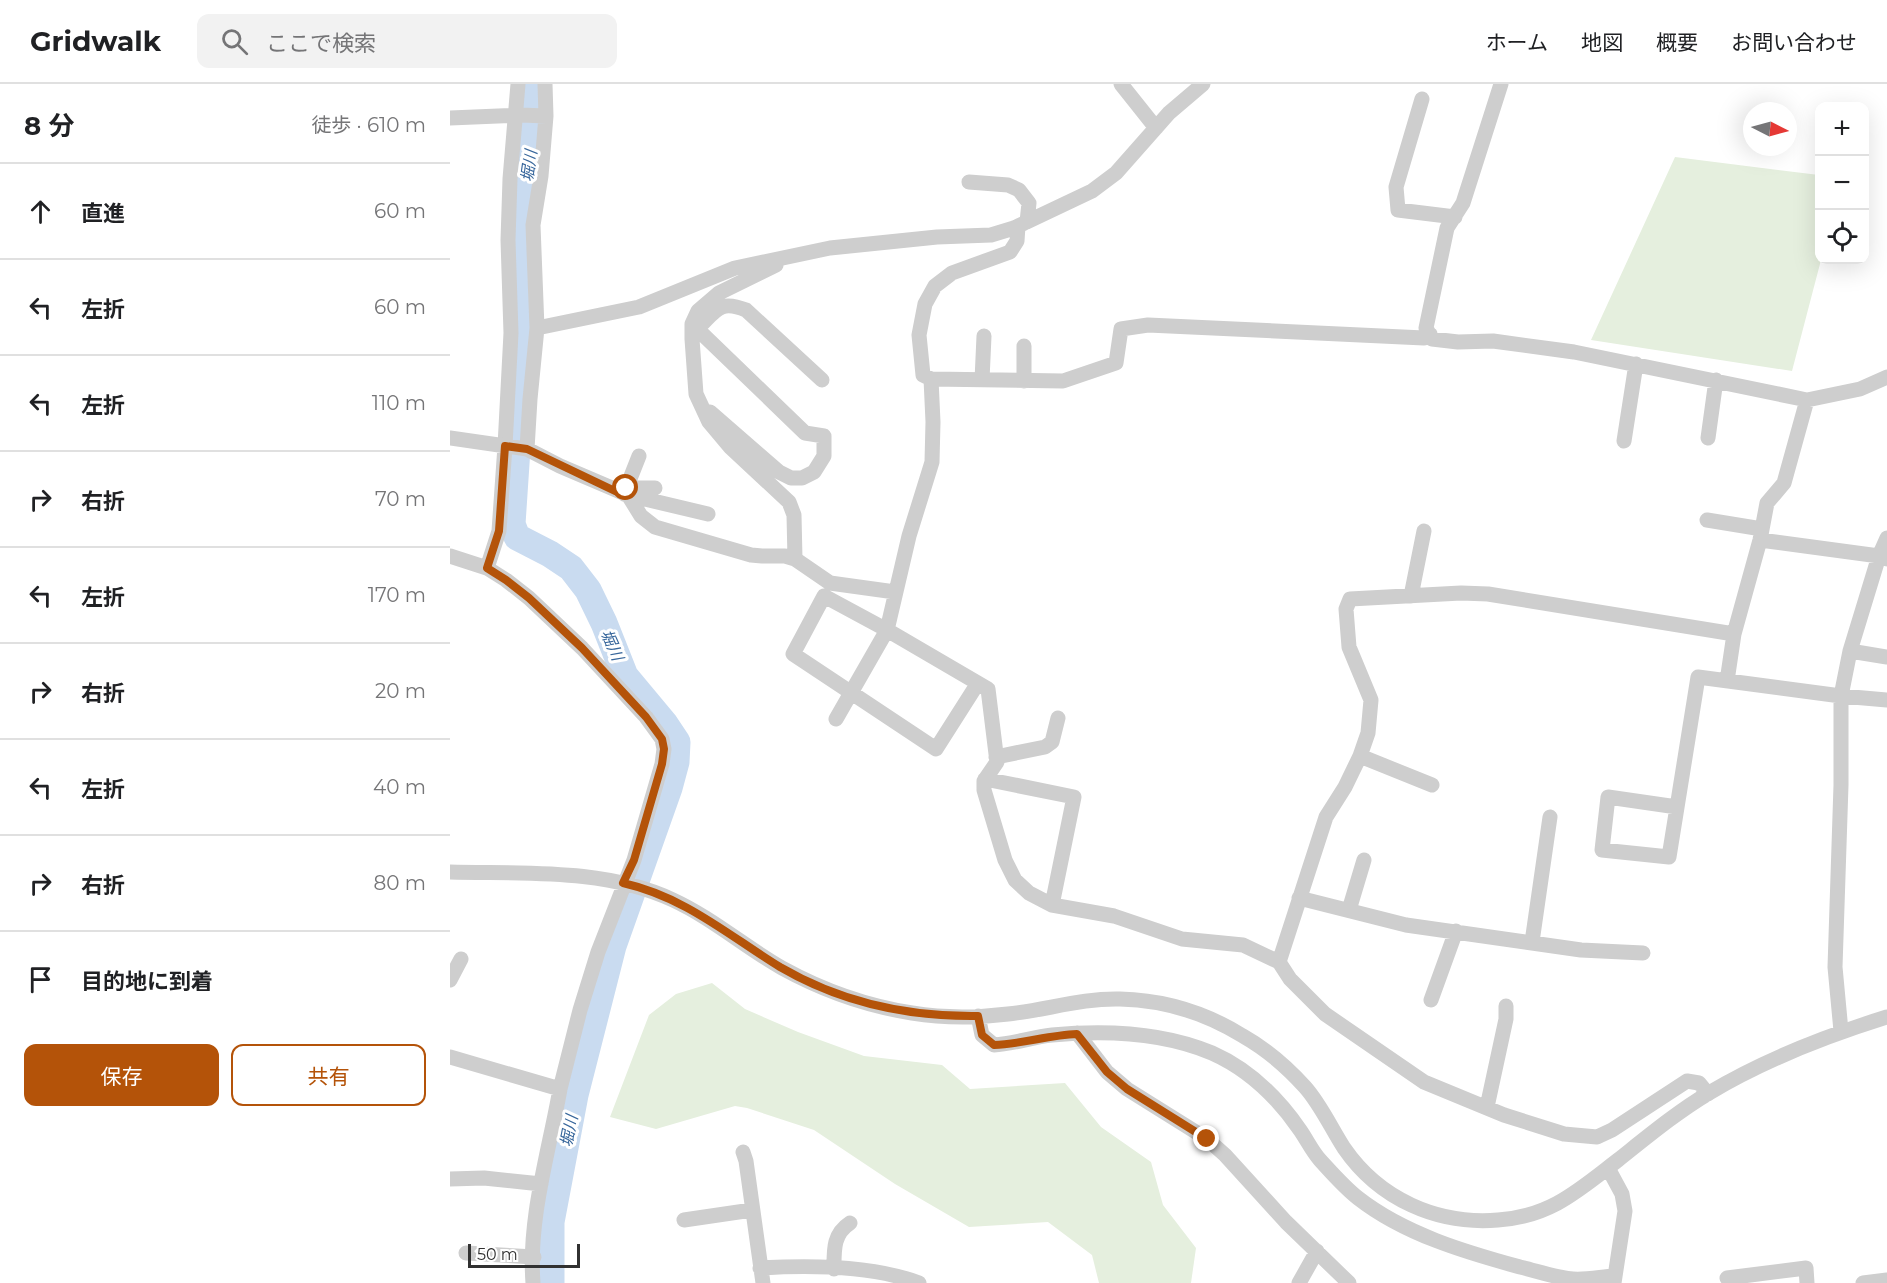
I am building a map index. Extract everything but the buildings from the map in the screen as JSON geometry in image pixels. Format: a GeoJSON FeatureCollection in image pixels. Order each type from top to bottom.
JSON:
{"type":"FeatureCollection","features":[{"type":"Feature","properties":{"kind":"street"},"geometry":{"type":"LineString","coordinates":[[487,568],[499,531],[505,446],[511,333],[508,240],[510,179],[519,115],[518,84]]}},
{"type":"Feature","properties":{"kind":"street"},"geometry":{"type":"LineString","coordinates":[[527,449],[537,328],[533,225],[541,176],[545,84]]}},
{"type":"Feature","properties":{"kind":"street"},"geometry":{"type":"LineString","coordinates":[[1121,84],[1156,128]]}},
{"type":"Feature","properties":{"kind":"street"},"geometry":{"type":"LineString","coordinates":[[537,328],[639,307],[735,268],[794,255],[830,248],[901,240],[991,235],[1023,224],[1092,191],[1116,173],[1169,113],[1203,84]]}},
{"type":"Feature","properties":{"kind":"street"},"geometry":{"type":"LineString","coordinates":[[1501,84],[1463,203],[1448,228],[1426,328],[1432,339],[1458,342],[1493,341],[1636,363],[1807,400],[1860,388],[1887,377]]}},
{"type":"Feature","properties":{"kind":"street"},"geometry":{"type":"LineString","coordinates":[[1422,99],[1396,187],[1398,210],[1455,217]]}},
{"type":"Feature","properties":{"kind":"street"},"geometry":{"type":"LineString","coordinates":[[450,118],[543,116]]}},
{"type":"Feature","properties":{"kind":"street"},"geometry":{"type":"LineString","coordinates":[[969,182],[1008,185],[1019,190],[1029,203],[1017,241],[1010,252],[952,273],[936,286],[925,304],[919,335],[923,375],[932,379],[1063,381],[1116,363],[1121,329],[1148,325],[1424,338],[1430,334]]}},
{"type":"Feature","properties":{"kind":"street"},"geometry":{"type":"LineString","coordinates":[[794,255],[719,293],[698,311],[694,326],[696,394],[708,422],[730,447],[789,502],[794,515],[795,559]]}},
{"type":"Feature","properties":{"kind":"street"},"geometry":{"type":"LineString","coordinates":[[694,326],[720,307],[732,305],[746,310],[822,380]]}},
{"type":"Feature","properties":{"kind":"street"},"geometry":{"type":"LineString","coordinates":[[694,326],[806,433],[824,435],[824,456],[814,472],[802,478],[792,478],[779,471],[701,405]]}},
{"type":"Feature","properties":{"kind":"street"},"geometry":{"type":"LineString","coordinates":[[982,380],[984,336]]}},
{"type":"Feature","properties":{"kind":"street"},"geometry":{"type":"LineString","coordinates":[[1024,346],[1024,381]]}},
{"type":"Feature","properties":{"kind":"street"},"geometry":{"type":"LineString","coordinates":[[1624,441],[1636,363]]}},
{"type":"Feature","properties":{"kind":"street"},"geometry":{"type":"LineString","coordinates":[[836,719],[887,630],[909,536],[932,462],[932,379]]}},
{"type":"Feature","properties":{"kind":"street"},"geometry":{"type":"LineString","coordinates":[[1708,438],[1716,380]]}},
{"type":"Feature","properties":{"kind":"street"},"geometry":{"type":"LineString","coordinates":[[1727,681],[1734,634],[1761,535],[1767,503],[1784,483],[1807,400]]}},
{"type":"Feature","properties":{"kind":"street"},"geometry":{"type":"LineString","coordinates":[[450,438],[527,449],[626,492],[708,514]]}},
{"type":"Feature","properties":{"kind":"street"},"geometry":{"type":"LineString","coordinates":[[626,492],[639,456]]}},
{"type":"Feature","properties":{"kind":"street"},"geometry":{"type":"LineString","coordinates":[[626,492],[655,488]]}},
{"type":"Feature","properties":{"kind":"street"},"geometry":{"type":"LineString","coordinates":[[626,492],[641,516],[655,527],[751,555],[785,556],[795,559],[830,583],[895,592]]}},
{"type":"Feature","properties":{"kind":"street"},"geometry":{"type":"LineString","coordinates":[[1707,520],[1761,535],[1883,558]]}},
{"type":"Feature","properties":{"kind":"street"},"geometry":{"type":"LineString","coordinates":[[1411,596],[1424,531]]}},
{"type":"Feature","properties":{"kind":"street"},"geometry":{"type":"LineString","coordinates":[[1841,1031],[1835,967],[1841,785],[1841,696],[1850,651],[1883,558],[1887,538]]}},
{"type":"Feature","properties":{"kind":"street"},"geometry":{"type":"LineString","coordinates":[[450,556],[487,568],[529,598],[582,648],[646,717],[662,739],[664,749],[662,764],[634,860],[631,885],[598,952],[560,1089],[541,1184],[535,1229],[533,1283]]}},
{"type":"Feature","properties":{"kind":"street"},"geometry":{"type":"LineString","coordinates":[[1279,962],[1326,817],[1345,787],[1368,733],[1371,700],[1350,647],[1346,609],[1350,599],[1488,594],[1734,634]]}},
{"type":"Feature","properties":{"kind":"street"},"geometry":{"type":"LineString","coordinates":[[978,683],[936,749],[793,654],[824,596],[887,630],[978,683],[988,689],[997,762],[985,779],[984,790],[991,820],[1005,860],[1015,880],[1029,892],[1052,905],[1114,916],[1182,939],[1243,945],[1279,962],[1290,979],[1325,1014],[1424,1082],[1504,1115],[1564,1134],[1597,1137],[1612,1130],[1687,1081],[1699,1083],[1707,1094]]}},
{"type":"Feature","properties":{"kind":"street"},"geometry":{"type":"LineString","coordinates":[[1850,651],[1887,657]]}},
{"type":"Feature","properties":{"kind":"street"},"geometry":{"type":"LineString","coordinates":[[1677,807],[1608,797],[1602,850],[1668,857],[1677,807],[1698,677],[1887,700]]}},
{"type":"Feature","properties":{"kind":"street"},"geometry":{"type":"LineString","coordinates":[[996,757],[1045,747],[1052,742],[1058,718]]}},
{"type":"Feature","properties":{"kind":"street"},"geometry":{"type":"LineString","coordinates":[[1360,756],[1432,785]]}},
{"type":"Feature","properties":{"kind":"street"},"geometry":{"type":"LineString","coordinates":[[985,779],[1074,797],[1052,905]]}},
{"type":"Feature","properties":{"kind":"street"},"geometry":{"type":"LineString","coordinates":[[1532,942],[1550,816]]}},
{"type":"Feature","properties":{"kind":"street"},"geometry":{"type":"LineString","coordinates":[[1348,910],[1364,860]]}},
{"type":"Feature","properties":{"kind":"street"},"geometry":{"type":"LineString","coordinates":[[450,872],[566,874],[631,885],[697,912],[782,968],[812,983],[842,995],[910,1012],[945,1017],[978,1016],[1009,1014],[1080,1002],[1122,999],[1176,1007],[1221,1023],[1266,1051],[1306,1089],[1347,1153],[1375,1183],[1408,1205],[1439,1216],[1477,1221],[1521,1217],[1570,1198],[1707,1094],[1841,1031],[1887,1017]]}},
{"type":"Feature","properties":{"kind":"street"},"geometry":{"type":"LineString","coordinates":[[1299,898],[1406,925],[1581,950],[1643,953]]}},
{"type":"Feature","properties":{"kind":"street"},"geometry":{"type":"LineString","coordinates":[[1431,1000],[1456,931]]}},
{"type":"Feature","properties":{"kind":"street"},"geometry":{"type":"LineString","coordinates":[[450,980],[461,960]]}},
{"type":"Feature","properties":{"kind":"street"},"geometry":{"type":"LineString","coordinates":[[1487,1107],[1506,1019],[1506,1006]]}},
{"type":"Feature","properties":{"kind":"street"},"geometry":{"type":"LineString","coordinates":[[978,1016],[982,1035],[994,1045],[1014,1044],[1049,1035],[1120,1033],[1184,1043],[1214,1054],[1250,1077],[1277,1099],[1317,1157],[1359,1198],[1401,1224],[1481,1257],[1573,1279],[1614,1280],[1625,1211],[1622,1194],[1608,1167]]}},
{"type":"Feature","properties":{"kind":"street"},"geometry":{"type":"LineString","coordinates":[[1077,1034],[1107,1072],[1127,1089],[1207,1139],[1225,1155],[1286,1222],[1349,1283]]}},
{"type":"Feature","properties":{"kind":"street"},"geometry":{"type":"LineString","coordinates":[[450,1058],[560,1089]]}},
{"type":"Feature","properties":{"kind":"street"},"geometry":{"type":"LineString","coordinates":[[742,1152],[746,1161],[761,1276],[784,1267],[866,1270],[902,1276],[920,1283]]}},
{"type":"Feature","properties":{"kind":"street"},"geometry":{"type":"LineString","coordinates":[[450,1179],[484,1178],[541,1184]]}},
{"type":"Feature","properties":{"kind":"street"},"geometry":{"type":"LineString","coordinates":[[684,1220],[752,1210]]}},
{"type":"Feature","properties":{"kind":"street"},"geometry":{"type":"LineString","coordinates":[[834,1269],[834,1241],[849,1223]]}},
{"type":"Feature","properties":{"kind":"street"},"geometry":{"type":"LineString","coordinates":[[1299,1283],[1317,1251]]}},
{"type":"Feature","properties":{"kind":"street"},"geometry":{"type":"LineString","coordinates":[[466,1253],[534,1257]]}},
{"type":"Feature","properties":{"kind":"street"},"geometry":{"type":"LineString","coordinates":[[1727,1278],[1806,1268],[1807,1283]]}},
{"type":"Feature","properties":{"kind":"street"},"geometry":{"type":"LineString","coordinates":[[1863,1283],[1887,1280]]}},
{"type":"Feature","properties":{"kind":"green space"},"geometry":{"type":"Polygon","coordinates":[[[1675,157],[1815,174],[1815,264],[1820,264],[1792,371],[1591,340],[1675,157]]]}},
{"type":"Feature","properties":{"kind":"green space"},"geometry":{"type":"Polygon","coordinates":[[[712,983],[745,1009],[798,1032],[864,1056],[942,1065],[970,1089],[1065,1083],[1101,1127],[1151,1162],[1163,1205],[1196,1248],[1191,1283],[1099,1283],[1092,1255],[1048,1222],[969,1227],[895,1184],[814,1130],[747,1108],[735,1106],[656,1129],[610,1117],[649,1015],[676,994],[712,983]]]}},
{"type":"Feature","properties":{"kind":"waterway","name":"堀川"},"geometry":{"type":"LineString","coordinates":[[532,84],[532,154],[522,208],[521,388],[512,524],[517,537],[571,568],[588,590],[625,676],[677,742],[676,762],[669,788],[613,946],[575,1095],[551,1222],[551,1283]]}},
{"type":"Feature","properties":{"kind":"route"},"geometry":{"type":"LineString","coordinates":[[626,488],[624,494],[615,491],[527,449],[505,446],[499,531],[487,568],[529,598],[582,648],[646,717],[662,739],[664,749],[662,764],[634,860],[623,883],[671,899],[697,912],[782,968],[842,995],[910,1012],[945,1017],[978,1016],[982,1035],[994,1045],[1014,1044],[1049,1035],[1077,1034],[1107,1072],[1127,1089],[1207,1139]]}}]}
